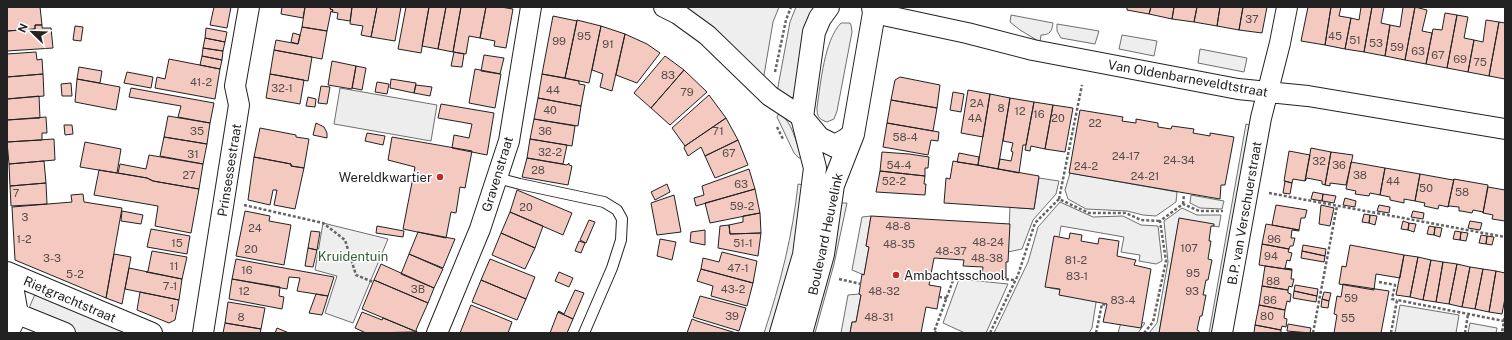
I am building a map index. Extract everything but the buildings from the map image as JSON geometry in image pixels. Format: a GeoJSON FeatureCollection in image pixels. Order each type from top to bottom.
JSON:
{"type":"FeatureCollection","features":[{"type":"Feature","properties":{"kind":"main road","name":"Boulevard Heuvelink"},"geometry":{"type":"LineString","coordinates":[[781,333],[804,255],[815,168],[802,118],[814,32],[820,18],[828,7]]}},
{"type":"Feature","properties":{"kind":"main road","name":"Boulevard Heuvelink"},"geometry":{"type":"LineString","coordinates":[[801,333],[823,254],[833,185],[853,134],[868,9]]}},
{"type":"Feature","properties":{"kind":"main road"},"geometry":{"type":"LineString","coordinates":[[802,118],[819,138],[835,146],[853,134]]}},
{"type":"Feature","properties":{"kind":"street","name":"Prinsessestraat"},"geometry":{"type":"LineString","coordinates":[[203,333],[239,105],[235,86],[249,7]]}},
{"type":"Feature","properties":{"kind":"street","name":"Gravenstraat"},"geometry":{"type":"LineString","coordinates":[[437,333],[480,229],[509,141],[531,7]]}},
{"type":"Feature","properties":{"kind":"street"},"geometry":{"type":"LineString","coordinates":[[664,7],[678,14],[707,35],[770,96],[802,118]]}},
{"type":"Feature","properties":{"kind":"street","name":"B.P. van Verschuerstraat"},"geometry":{"type":"LineString","coordinates":[[1222,333],[1243,215],[1267,93],[1280,43],[1286,7]]}},
{"type":"Feature","properties":{"kind":"street","name":"Van Oldenbarneveldtstraat"},"geometry":{"type":"LineString","coordinates":[[868,9],[1033,50],[1238,89],[1308,96],[1505,129]]}},
{"type":"Feature","properties":{"kind":"street"},"geometry":{"type":"LineString","coordinates":[[8,333],[18,314],[9,273]]}},
{"type":"Feature","properties":{"kind":"street","name":"Rietgrachtstraat"},"geometry":{"type":"LineString","coordinates":[[9,273],[152,333]]}},
{"type":"Feature","properties":{"kind":"street"},"geometry":{"type":"LineString","coordinates":[[18,314],[65,333]]}},
{"type":"Feature","properties":{"kind":"lane"},"geometry":{"type":"LineString","coordinates":[[497,178],[604,202],[617,210],[622,220],[621,240],[612,268],[584,333]]}},
{"type":"Feature","properties":{"kind":"path"},"geometry":{"type":"LineString","coordinates":[[785,143],[772,116],[770,96],[786,20],[792,7]]}},
{"type":"Feature","properties":{"kind":"path"},"geometry":{"type":"LineString","coordinates":[[990,333],[1015,280],[1035,223],[1059,199],[1082,85]]}},
{"type":"Feature","properties":{"kind":"path"},"geometry":{"type":"LineString","coordinates":[[1268,193],[1505,237]]}},
{"type":"Feature","properties":{"kind":"path"},"geometry":{"type":"LineString","coordinates":[[1059,199],[1089,213],[1126,214],[1141,220],[1160,221],[1182,204],[1184,194]]}},
{"type":"Feature","properties":{"kind":"path"},"geometry":{"type":"LineString","coordinates":[[224,201],[323,223],[345,240],[356,275],[373,282]]}},
{"type":"Feature","properties":{"kind":"path"},"geometry":{"type":"LineString","coordinates":[[1182,204],[1199,212],[1226,212]]}},
{"type":"Feature","properties":{"kind":"path"},"geometry":{"type":"LineString","coordinates":[[1314,333],[1337,206]]}},
{"type":"Feature","properties":{"kind":"path"},"geometry":{"type":"LineString","coordinates":[[1144,333],[1153,322],[1166,261],[1160,221]]}},
{"type":"Feature","properties":{"kind":"path"},"geometry":{"type":"LineString","coordinates":[[937,333],[934,332],[955,275],[1015,280]]}},
{"type":"Feature","properties":{"kind":"path"},"geometry":{"type":"LineString","coordinates":[[836,279],[861,284]]}},
{"type":"Feature","properties":{"kind":"path"},"geometry":{"type":"LineString","coordinates":[[1379,282],[1395,285],[1392,299],[1504,321]]}},
{"type":"Feature","properties":{"kind":"path"},"geometry":{"type":"LineString","coordinates":[[939,297],[946,298]]}},
{"type":"Feature","properties":{"kind":"path"},"geometry":{"type":"LineString","coordinates":[[1391,333],[1397,300]]}},
{"type":"Feature","properties":{"kind":"path"},"geometry":{"type":"LineString","coordinates":[[1096,333],[1102,304],[1106,305]]}},
{"type":"Feature","properties":{"kind":"path"},"geometry":{"type":"LineString","coordinates":[[1465,333],[1468,314]]}},
{"type":"Feature","properties":{"kind":"path"},"geometry":{"type":"LineString","coordinates":[[1502,333],[1505,315]]}},
{"type":"Feature","properties":{"kind":"green space"},"geometry":{"type":"Polygon","coordinates":[[[679,7],[779,7],[773,22],[763,81],[679,7]]]}},
{"type":"Feature","properties":{"kind":"green space"},"geometry":{"type":"Polygon","coordinates":[[[796,7],[817,7],[794,97],[787,99],[777,92],[790,22],[796,7]]]}},
{"type":"Feature","properties":{"kind":"green space"},"geometry":{"type":"Polygon","coordinates":[[[1011,15],[1053,23],[1052,28],[1050,32],[1041,35],[1040,42],[1010,22],[1011,15]]]}},
{"type":"Feature","properties":{"kind":"green space"},"geometry":{"type":"Polygon","coordinates":[[[841,23],[850,23],[852,32],[837,111],[834,119],[827,122],[819,117],[817,107],[827,51],[835,31],[841,23]]]}},
{"type":"Feature","properties":{"kind":"green space"},"geometry":{"type":"Polygon","coordinates":[[[1057,24],[1099,31],[1095,44],[1061,38],[1057,31],[1057,24]]]}},
{"type":"Feature","properties":{"kind":"green space"},"geometry":{"type":"Polygon","coordinates":[[[1122,35],[1157,41],[1154,56],[1119,49],[1122,35]]]}},
{"type":"Feature","properties":{"kind":"green space"},"geometry":{"type":"Polygon","coordinates":[[[1200,49],[1247,58],[1244,72],[1198,63],[1200,49]]]}},
{"type":"Feature","properties":{"kind":"green space"},"geometry":{"type":"Polygon","coordinates":[[[779,113],[790,126],[801,156],[800,158],[794,153],[777,117],[779,113]]]}},
{"type":"Feature","properties":{"kind":"green space"},"geometry":{"type":"Polygon","coordinates":[[[1246,124],[1253,126],[1215,333],[1209,333],[1246,124]]]}},
{"type":"Feature","properties":{"kind":"green space"},"geometry":{"type":"Polygon","coordinates":[[[1070,173],[1177,192],[1176,202],[1156,216],[1143,215],[1127,211],[1086,209],[1068,199],[1065,190],[1070,173]]]}},
{"type":"Feature","properties":{"kind":"green space"},"geometry":{"type":"Polygon","coordinates":[[[1039,178],[1059,181],[1056,194],[1033,220],[1022,249],[1008,252],[1010,207],[1034,209],[1039,178]]]}},
{"type":"Feature","properties":{"kind":"green space"},"geometry":{"type":"Polygon","coordinates":[[[798,184],[804,185],[798,235],[772,333],[764,333],[785,259],[793,222],[798,184]]]}},
{"type":"Feature","properties":{"kind":"green space"},"geometry":{"type":"Polygon","coordinates":[[[1191,195],[1224,201],[1222,209],[1200,208],[1190,203],[1191,195]]]}},
{"type":"Feature","properties":{"kind":"green space"},"geometry":{"type":"Polygon","coordinates":[[[1060,202],[1093,217],[1123,216],[1141,225],[1158,226],[1162,261],[1156,264],[1139,261],[1140,255],[1121,252],[1124,237],[1061,226],[1050,288],[1097,296],[1092,328],[1089,333],[994,333],[1028,262],[1038,227],[1060,202]]]}},
{"type":"Feature","properties":{"kind":"green space"},"geometry":{"type":"Polygon","coordinates":[[[841,203],[847,203],[834,264],[815,333],[810,333],[841,203]]]}},
{"type":"Feature","properties":{"kind":"green space"},"geometry":{"type":"Polygon","coordinates":[[[1182,208],[1197,215],[1221,215],[1219,227],[1179,220],[1159,333],[1149,333],[1157,323],[1168,262],[1164,221],[1182,208]]]}},
{"type":"Feature","properties":{"kind":"green space"},"geometry":{"type":"Polygon","coordinates":[[[871,216],[866,246],[869,247],[864,275],[852,270],[862,217],[871,216]]]}},
{"type":"Feature","properties":{"kind":"green space","name":"Kruidentuin"},"geometry":{"type":"Polygon","coordinates":[[[323,223],[388,239],[353,323],[325,313],[337,276],[315,270],[323,223]]]}},
{"type":"Feature","properties":{"kind":"green space"},"geometry":{"type":"Polygon","coordinates":[[[959,279],[1008,284],[986,333],[965,333],[943,323],[959,279]]]}},
{"type":"Feature","properties":{"kind":"green space"},"geometry":{"type":"Polygon","coordinates":[[[848,295],[861,295],[856,322],[852,322],[850,333],[841,333],[848,295]]]}},
{"type":"Feature","properties":{"kind":"green space"},"geometry":{"type":"Polygon","coordinates":[[[1400,305],[1459,315],[1456,333],[1395,333],[1400,305]]]}},
{"type":"Feature","properties":{"kind":"green space"},"geometry":{"type":"Polygon","coordinates":[[[1122,319],[1145,323],[1138,333],[1118,333],[1122,319]]]}},
{"type":"Feature","properties":{"kind":"green space"},"geometry":{"type":"Polygon","coordinates":[[[1470,323],[1497,328],[1496,333],[1468,333],[1470,323]]]}},
{"type":"Feature","properties":{"kind":"shaded area"},"geometry":{"type":"Polygon","coordinates":[[[340,88],[437,105],[431,141],[334,124],[340,88]]]}},
{"type":"Feature","properties":{"kind":"shaded area"},"geometry":{"type":"Polygon","coordinates":[[[35,294],[130,333],[76,333],[27,313],[35,294]]]}},
{"type":"Feature","properties":{"kind":"place","name":"Wereldkwartier"},"geometry":{"type":"Point","coordinates":[440,177]}},
{"type":"Feature","properties":{"kind":"place","name":"Ambachtsschool"},"geometry":{"type":"Point","coordinates":[896,275]}}]}
